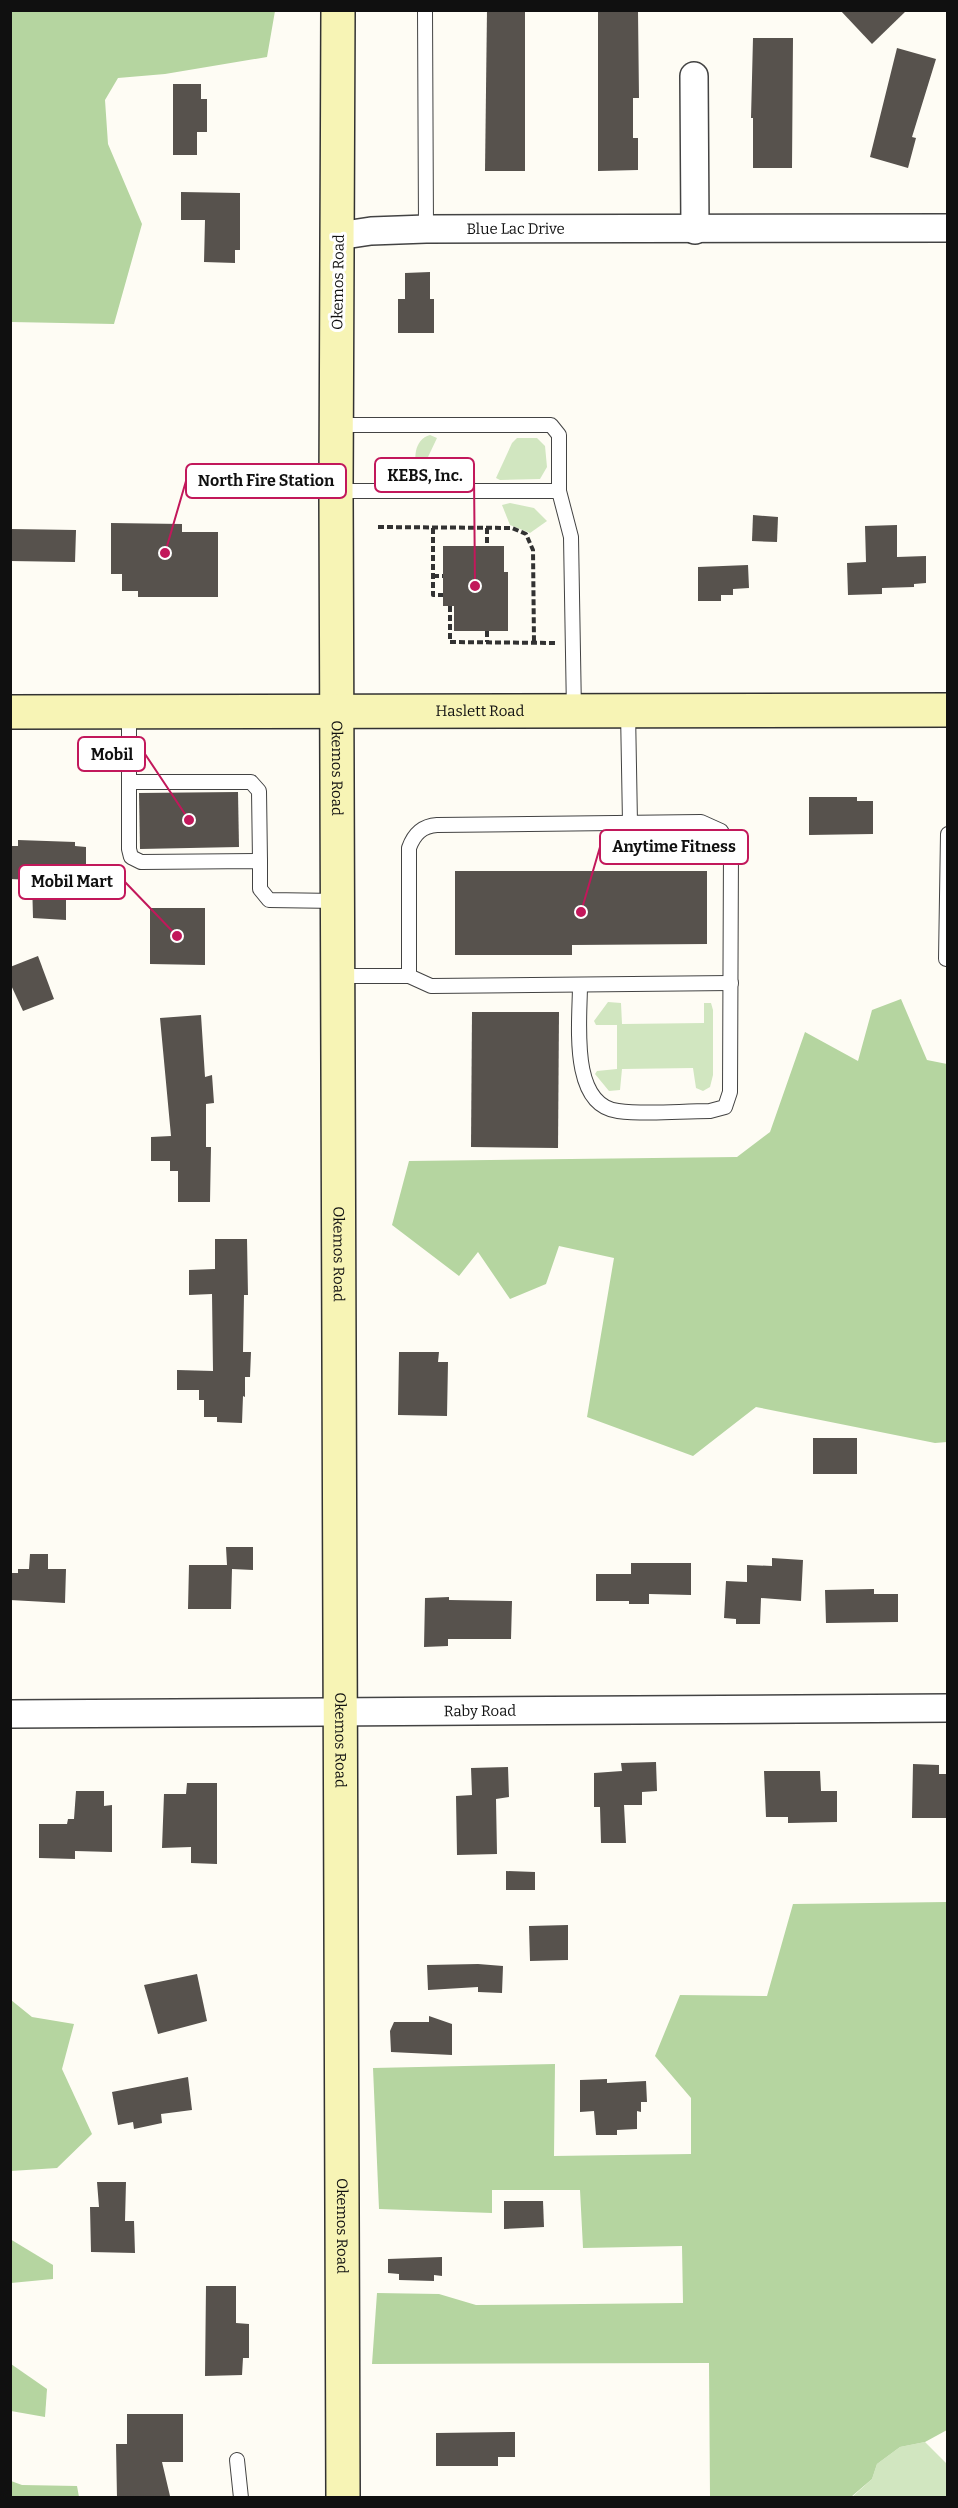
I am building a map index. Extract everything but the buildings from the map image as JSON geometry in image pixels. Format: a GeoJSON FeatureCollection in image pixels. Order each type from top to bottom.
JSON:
{"type":"FeatureCollection","features":[{"type":"Feature","properties":{"kind":"street","name":"Okemos Road"},"geometry":{"type":"LineString","coordinates":[[338,10],[336,491],[343,2498]]}},
{"type":"Feature","properties":{"kind":"street"},"geometry":{"type":"LineString","coordinates":[[694,76],[695,230]]}},
{"type":"Feature","properties":{"kind":"street","name":"Blue Lac Drive"},"geometry":{"type":"LineString","coordinates":[[338,236],[371,231],[426,229],[948,228]]}},
{"type":"Feature","properties":{"kind":"street","name":"Haslett Road"},"geometry":{"type":"LineString","coordinates":[[10,712],[948,710]]}},
{"type":"Feature","properties":{"kind":"street","name":"Raby Road"},"geometry":{"type":"LineString","coordinates":[[10,1714],[948,1708]]}},
{"type":"Feature","properties":{"kind":"lane"},"geometry":{"type":"LineString","coordinates":[[425,10],[426,229]]}},
{"type":"Feature","properties":{"kind":"lane"},"geometry":{"type":"LineString","coordinates":[[336,425],[551,425],[559,435],[559,491],[571,537],[574,712]]}},
{"type":"Feature","properties":{"kind":"lane"},"geometry":{"type":"LineString","coordinates":[[336,491],[559,491]]}},
{"type":"Feature","properties":{"kind":"lane"},"geometry":{"type":"LineString","coordinates":[[628,711],[630,823]]}},
{"type":"Feature","properties":{"kind":"lane"},"geometry":{"type":"LineString","coordinates":[[129,713],[129,849],[131,857],[141,862],[176,855],[218,855],[260,861]]}},
{"type":"Feature","properties":{"kind":"lane"},"geometry":{"type":"LineString","coordinates":[[130,782],[176,787],[217,787],[244,781],[256,786],[259,797],[260,889],[269,900],[338,901]]}},
{"type":"Feature","properties":{"kind":"lane"},"geometry":{"type":"LineString","coordinates":[[409,976],[409,848],[412,840],[423,828],[437,825],[701,822],[715,827],[727,839],[731,848],[730,1092],[725,1107],[710,1111],[616,1111],[599,1102],[586,1086],[581,1066],[580,985]]}},
{"type":"Feature","properties":{"kind":"lane"},"geometry":{"type":"LineString","coordinates":[[946,959],[948,834]]}},
{"type":"Feature","properties":{"kind":"lane"},"geometry":{"type":"LineString","coordinates":[[338,976],[409,976],[431,986],[731,983]]}},
{"type":"Feature","properties":{"kind":"lane"},"geometry":{"type":"LineString","coordinates":[[237,2460],[242,2498]]}},
{"type":"Feature","properties":{"kind":"path"},"geometry":{"type":"LineString","coordinates":[[378,527],[512,528],[526,534],[531,541],[534,642],[450,642],[450,606]]}},
{"type":"Feature","properties":{"kind":"path"},"geometry":{"type":"LineString","coordinates":[[433,528],[433,595],[443,595]]}},
{"type":"Feature","properties":{"kind":"path"},"geometry":{"type":"LineString","coordinates":[[487,528],[487,546]]}},
{"type":"Feature","properties":{"kind":"path"},"geometry":{"type":"LineString","coordinates":[[433,576],[443,576]]}},
{"type":"Feature","properties":{"kind":"path"},"geometry":{"type":"LineString","coordinates":[[487,631],[487,642]]}},
{"type":"Feature","properties":{"kind":"green space"},"geometry":{"type":"Polygon","coordinates":[[[11,10],[275,11],[267,57],[165,74],[118,78],[105,100],[108,144],[142,224],[114,324],[11,322],[11,10]]]}},
{"type":"Feature","properties":{"kind":"green space"},"geometry":{"type":"Polygon","coordinates":[[[430,435],[437,438],[428,457],[447,458],[438,475],[431,479],[420,474],[415,457],[421,441],[430,435]]]}},
{"type":"Feature","properties":{"kind":"green space"},"geometry":{"type":"Polygon","coordinates":[[[517,438],[537,438],[545,446],[547,467],[540,479],[500,480],[496,478],[512,443],[517,438]]]}},
{"type":"Feature","properties":{"kind":"green space"},"geometry":{"type":"Polygon","coordinates":[[[510,503],[534,508],[547,521],[530,533],[510,525],[502,505],[510,503]]]}},
{"type":"Feature","properties":{"kind":"green space"},"geometry":{"type":"Polygon","coordinates":[[[901,999],[927,1060],[947,1064],[947,1442],[935,1443],[756,1407],[693,1456],[587,1417],[614,1258],[559,1246],[546,1284],[510,1299],[478,1252],[459,1276],[392,1225],[409,1161],[737,1157],[770,1132],[805,1032],[858,1061],[872,1010],[901,999]]]}},
{"type":"Feature","properties":{"kind":"green space"},"geometry":{"type":"Polygon","coordinates":[[[608,1002],[621,1003],[622,1024],[704,1023],[704,1003],[711,1003],[713,1010],[713,1075],[710,1087],[703,1091],[696,1088],[693,1068],[622,1069],[620,1090],[609,1091],[595,1074],[597,1071],[617,1069],[617,1025],[596,1025],[594,1021],[608,1002]]]}},
{"type":"Feature","properties":{"kind":"green space"},"geometry":{"type":"Polygon","coordinates":[[[947,1902],[947,2430],[925,2442],[900,2447],[877,2464],[872,2479],[851,2497],[710,2497],[709,2363],[372,2364],[377,2293],[439,2294],[476,2305],[683,2303],[682,2246],[583,2248],[580,2190],[492,2190],[492,2213],[379,2209],[373,2068],[555,2064],[554,2156],[691,2154],[691,2098],[655,2056],[680,1995],[767,1996],[793,1904],[947,1902]]]}},
{"type":"Feature","properties":{"kind":"green space"},"geometry":{"type":"Polygon","coordinates":[[[11,2000],[32,2017],[74,2024],[62,2069],[92,2134],[57,2168],[11,2171],[11,2000]]]}},
{"type":"Feature","properties":{"kind":"green space"},"geometry":{"type":"Polygon","coordinates":[[[10,2239],[53,2265],[53,2279],[11,2283],[10,2239]]]}},
{"type":"Feature","properties":{"kind":"green space"},"geometry":{"type":"Polygon","coordinates":[[[11,2364],[47,2389],[45,2417],[11,2411],[11,2364]]]}},
{"type":"Feature","properties":{"kind":"green space"},"geometry":{"type":"Polygon","coordinates":[[[925,2442],[947,2464],[947,2497],[851,2498],[872,2479],[877,2464],[900,2447],[925,2442]]]}},
{"type":"Feature","properties":{"kind":"green space"},"geometry":{"type":"Polygon","coordinates":[[[11,2481],[22,2485],[77,2486],[79,2497],[11,2497],[11,2481]]]}},
{"type":"Feature","properties":{"kind":"place","name":"North Fire Station"},"geometry":{"type":"Point","coordinates":[165,553]}},
{"type":"Feature","properties":{"kind":"place","name":"KEBS, Inc."},"geometry":{"type":"Point","coordinates":[475,586]}},
{"type":"Feature","properties":{"kind":"place","name":"Mobil"},"geometry":{"type":"Point","coordinates":[189,820]}},
{"type":"Feature","properties":{"kind":"place","name":"Anytime Fitness"},"geometry":{"type":"Point","coordinates":[581,912]}},
{"type":"Feature","properties":{"kind":"place","name":"Mobil Mart"},"geometry":{"type":"Point","coordinates":[177,936]}}]}
